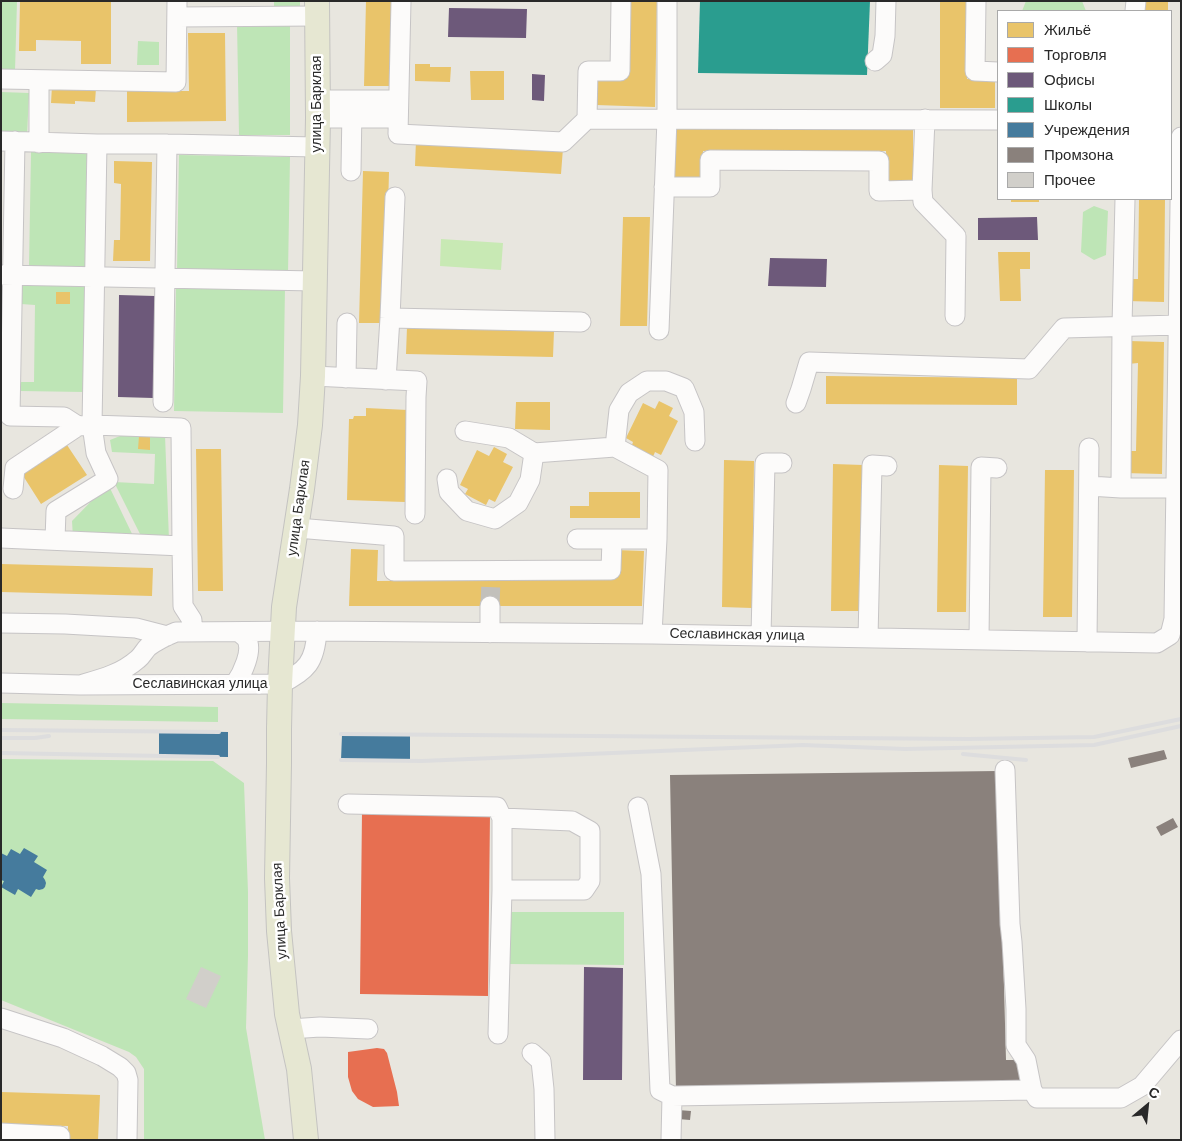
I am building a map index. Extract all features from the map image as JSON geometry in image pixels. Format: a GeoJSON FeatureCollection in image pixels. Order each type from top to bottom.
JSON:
{"type":"FeatureCollection","features":[{"type":"Feature","properties":{"kind":"main road","name":"улица Барклая"},"geometry":{"type":"LineString","coordinates":[[306,1140],[298,1069],[289,1021],[279,931],[277,878],[282,631],[310,425],[313,376],[318,109],[317,9]]}},
{"type":"Feature","properties":{"kind":"main road","name":"улица Барклая"},"geometry":{"type":"LineString","coordinates":[[289,1021],[285,1070],[292,1140]]}},
{"type":"Feature","properties":{"kind":"street"},"geometry":{"type":"LineString","coordinates":[[401,1],[398,134],[564,142],[588,120],[997,120]]}},
{"type":"Feature","properties":{"kind":"street"},"geometry":{"type":"LineString","coordinates":[[588,120],[588,72],[620,72],[621,1]]}},
{"type":"Feature","properties":{"kind":"street"},"geometry":{"type":"LineString","coordinates":[[659,330],[666,119],[667,1]]}},
{"type":"Feature","properties":{"kind":"street"},"geometry":{"type":"LineString","coordinates":[[875,61],[882,55],[885,36],[886,1]]}},
{"type":"Feature","properties":{"kind":"street"},"geometry":{"type":"LineString","coordinates":[[976,1],[975,71],[997,72]]}},
{"type":"Feature","properties":{"kind":"street"},"geometry":{"type":"LineString","coordinates":[[1,79],[176,82],[177,9],[317,9]]}},
{"type":"Feature","properties":{"kind":"street"},"geometry":{"type":"LineString","coordinates":[[39,80],[39,143]]}},
{"type":"Feature","properties":{"kind":"street"},"geometry":{"type":"LineString","coordinates":[[318,109],[398,109]]}},
{"type":"Feature","properties":{"kind":"street"},"geometry":{"type":"LineString","coordinates":[[351,171],[352,109]]}},
{"type":"Feature","properties":{"kind":"street"},"geometry":{"type":"LineString","coordinates":[[925,119],[923,202],[956,236],[955,316]]}},
{"type":"Feature","properties":{"kind":"street"},"geometry":{"type":"LineString","coordinates":[[1089,486],[1177,494],[1181,138]]}},
{"type":"Feature","properties":{"kind":"street"},"geometry":{"type":"LineString","coordinates":[[192,632],[192,620],[183,606],[181,428],[85,426],[64,417],[6,416],[8,141],[317,147]]}},
{"type":"Feature","properties":{"kind":"street"},"geometry":{"type":"LineString","coordinates":[[54,540],[56,511],[108,479],[85,426],[94,277],[97,144]]}},
{"type":"Feature","properties":{"kind":"street"},"geometry":{"type":"LineString","coordinates":[[162,402],[167,144]]}},
{"type":"Feature","properties":{"kind":"street"},"geometry":{"type":"LineString","coordinates":[[664,187],[710,187],[710,160],[879,161],[879,191],[922,190]]}},
{"type":"Feature","properties":{"kind":"street"},"geometry":{"type":"LineString","coordinates":[[386,380],[395,197]]}},
{"type":"Feature","properties":{"kind":"street"},"geometry":{"type":"LineString","coordinates":[[1121,488],[1125,200]]}},
{"type":"Feature","properties":{"kind":"street"},"geometry":{"type":"LineString","coordinates":[[7,275],[315,281]]}},
{"type":"Feature","properties":{"kind":"street"},"geometry":{"type":"LineString","coordinates":[[390,318],[581,322]]}},
{"type":"Feature","properties":{"kind":"street"},"geometry":{"type":"LineString","coordinates":[[346,378],[347,323]]}},
{"type":"Feature","properties":{"kind":"street"},"geometry":{"type":"LineString","coordinates":[[796,403],[809,362],[1029,369],[1064,328],[1178,325]]}},
{"type":"Feature","properties":{"kind":"street"},"geometry":{"type":"LineString","coordinates":[[313,376],[417,381],[415,514]]}},
{"type":"Feature","properties":{"kind":"street"},"geometry":{"type":"LineString","coordinates":[[615,446],[619,410],[628,393],[647,381],[666,380],[684,388],[694,412],[695,441]]}},
{"type":"Feature","properties":{"kind":"street"},"geometry":{"type":"LineString","coordinates":[[13,489],[16,468],[85,426]]}},
{"type":"Feature","properties":{"kind":"street"},"geometry":{"type":"LineString","coordinates":[[465,431],[509,438],[534,453],[615,446],[658,470],[657,539],[652,634]]}},
{"type":"Feature","properties":{"kind":"street"},"geometry":{"type":"LineString","coordinates":[[1087,642],[1089,448]]}},
{"type":"Feature","properties":{"kind":"street"},"geometry":{"type":"LineString","coordinates":[[447,479],[449,492],[467,511],[495,519],[518,503],[530,480],[534,453]]}},
{"type":"Feature","properties":{"kind":"street"},"geometry":{"type":"LineString","coordinates":[[761,636],[765,463],[782,463]]}},
{"type":"Feature","properties":{"kind":"street"},"geometry":{"type":"LineString","coordinates":[[868,638],[872,466],[887,466]]}},
{"type":"Feature","properties":{"kind":"street"},"geometry":{"type":"LineString","coordinates":[[979,640],[981,467],[997,468]]}},
{"type":"Feature","properties":{"kind":"street","name":"Сеславинская улица"},"geometry":{"type":"LineString","coordinates":[[80,685],[118,672],[138,659],[148,647],[176,632],[317,631],[652,634],[1157,643],[1170,635],[1174,619],[1177,494]]}},
{"type":"Feature","properties":{"kind":"street"},"geometry":{"type":"LineString","coordinates":[[297,528],[394,536],[394,571],[491,575],[611,570],[612,539]]}},
{"type":"Feature","properties":{"kind":"street"},"geometry":{"type":"LineString","coordinates":[[1,538],[182,546]]}},
{"type":"Feature","properties":{"kind":"street"},"geometry":{"type":"LineString","coordinates":[[577,539],[657,539]]}},
{"type":"Feature","properties":{"kind":"street"},"geometry":{"type":"LineString","coordinates":[[490,606],[490,633]]}},
{"type":"Feature","properties":{"kind":"street"},"geometry":{"type":"LineString","coordinates":[[1,623],[136,628],[167,636]]}},
{"type":"Feature","properties":{"kind":"street","name":"Сеславинская улица"},"geometry":{"type":"LineString","coordinates":[[1,683],[80,685],[280,684],[295,677],[307,667],[314,655],[317,631]]}},
{"type":"Feature","properties":{"kind":"street"},"geometry":{"type":"LineString","coordinates":[[235,684],[247,661],[248,643],[246,637],[240,632]]}},
{"type":"Feature","properties":{"kind":"street"},"geometry":{"type":"LineString","coordinates":[[1005,770],[1010,924],[1016,1004],[1016,1045],[1026,1060],[1032,1090],[1037,1098],[1121,1098],[1142,1086],[1181,1040]]}},
{"type":"Feature","properties":{"kind":"street"},"geometry":{"type":"LineString","coordinates":[[348,804],[497,806],[502,818],[498,1034]]}},
{"type":"Feature","properties":{"kind":"street"},"geometry":{"type":"LineString","coordinates":[[638,807],[651,874],[660,1090],[672,1096],[1032,1090]]}},
{"type":"Feature","properties":{"kind":"street"},"geometry":{"type":"LineString","coordinates":[[502,818],[572,821],[590,830],[590,882],[584,890],[502,890]]}},
{"type":"Feature","properties":{"kind":"street"},"geometry":{"type":"LineString","coordinates":[[1,1018],[63,1038],[102,1056],[120,1067],[126,1073],[128,1080],[127,1140]]}},
{"type":"Feature","properties":{"kind":"street"},"geometry":{"type":"LineString","coordinates":[[289,1021],[320,1027],[368,1029]]}},
{"type":"Feature","properties":{"kind":"street"},"geometry":{"type":"LineString","coordinates":[[532,1053],[541,1061],[544,1089],[545,1140]]}},
{"type":"Feature","properties":{"kind":"street"},"geometry":{"type":"LineString","coordinates":[[671,1140],[672,1096]]}},
{"type":"Feature","properties":{"kind":"street"},"geometry":{"type":"LineString","coordinates":[[1,1133],[60,1136],[60,1140]]}},
{"type":"Feature","properties":{"kind":"green space"},"geometry":{"type":"Polygon","coordinates":[[[1,1],[17,1],[15,71],[1,71],[1,1]]]}},
{"type":"Feature","properties":{"kind":"green space"},"geometry":{"type":"Polygon","coordinates":[[[274,1],[300,1],[300,9],[274,8],[274,1]]]}},
{"type":"Feature","properties":{"kind":"green space"},"geometry":{"type":"Polygon","coordinates":[[[1026,1],[1082,1],[1086,10],[1022,10],[1026,1]]]}},
{"type":"Feature","properties":{"kind":"green space"},"geometry":{"type":"Polygon","coordinates":[[[237,23],[290,24],[290,135],[239,135],[237,23]]]}},
{"type":"Feature","properties":{"kind":"green space"},"geometry":{"type":"Polygon","coordinates":[[[138,41],[159,42],[159,65],[137,65],[138,41]]]}},
{"type":"Feature","properties":{"kind":"green space"},"geometry":{"type":"Polygon","coordinates":[[[1,92],[29,93],[27,136],[1,134],[1,92]]]}},
{"type":"Feature","properties":{"kind":"green space"},"geometry":{"type":"Polygon","coordinates":[[[31,152],[87,153],[85,268],[29,267],[31,152]]]}},
{"type":"Feature","properties":{"kind":"green space"},"geometry":{"type":"Polygon","coordinates":[[[179,155],[290,157],[288,273],[177,271],[179,155]]]}},
{"type":"Feature","properties":{"kind":"green space"},"geometry":{"type":"Polygon","coordinates":[[[1094,206],[1108,211],[1106,255],[1094,260],[1081,252],[1083,212],[1094,206]]]}},
{"type":"Feature","properties":{"kind":"green space"},"geometry":{"type":"Polygon","coordinates":[[[441,239],[503,243],[501,270],[440,266],[441,239]]]}},
{"type":"Feature","properties":{"kind":"green space"},"geometry":{"type":"Polygon","coordinates":[[[22,282],[86,283],[84,392],[20,391],[20,382],[34,382],[35,305],[21,304],[22,282]]]}},
{"type":"Feature","properties":{"kind":"green space"},"geometry":{"type":"Polygon","coordinates":[[[176,285],[285,287],[283,413],[174,411],[176,285]]]}},
{"type":"Feature","properties":{"kind":"green space"},"geometry":{"type":"Polygon","coordinates":[[[135,430],[165,435],[169,540],[143,540],[114,482],[154,484],[155,454],[112,452],[110,440],[135,430]]]}},
{"type":"Feature","properties":{"kind":"green space"},"geometry":{"type":"Polygon","coordinates":[[[108,484],[135,540],[73,538],[72,521],[108,484]]]}},
{"type":"Feature","properties":{"kind":"green space"},"geometry":{"type":"Polygon","coordinates":[[[1,703],[218,707],[218,722],[1,719],[1,703]]]}},
{"type":"Feature","properties":{"kind":"green space"},"geometry":{"type":"Polygon","coordinates":[[[1,759],[213,761],[244,783],[248,892],[246,1028],[265,1140],[144,1140],[144,1069],[136,1057],[129,1052],[1,1000],[1,759]]]}},
{"type":"Feature","properties":{"kind":"green space"},"geometry":{"type":"Polygon","coordinates":[[[507,912],[624,912],[624,965],[507,964],[507,912]]]}},
{"type":"Feature","properties":{"kind":"building: Жильё"},"geometry":{"type":"Polygon","coordinates":[[[20,1],[111,1],[111,64],[81,64],[81,41],[36,40],[36,51],[19,51],[20,1]]]}},
{"type":"Feature","properties":{"kind":"building: Жильё"},"geometry":{"type":"Polygon","coordinates":[[[366,1],[393,1],[391,86],[364,86],[366,1]]]}},
{"type":"Feature","properties":{"kind":"building: Жильё"},"geometry":{"type":"Polygon","coordinates":[[[629,1],[657,1],[655,107],[596,105],[596,78],[628,78],[629,1]]]}},
{"type":"Feature","properties":{"kind":"building: Жильё"},"geometry":{"type":"Polygon","coordinates":[[[940,1],[968,1],[967,79],[995,80],[995,108],[940,108],[940,1]]]}},
{"type":"Feature","properties":{"kind":"building: Жильё"},"geometry":{"type":"Polygon","coordinates":[[[1143,1],[1168,1],[1168,10],[1143,10],[1143,1]]]}},
{"type":"Feature","properties":{"kind":"building: Жильё"},"geometry":{"type":"Polygon","coordinates":[[[188,33],[225,33],[226,121],[127,122],[127,91],[189,91],[188,33]]]}},
{"type":"Feature","properties":{"kind":"building: Жильё"},"geometry":{"type":"Polygon","coordinates":[[[415,64],[430,64],[430,67],[451,67],[450,82],[415,81],[415,64]]]}},
{"type":"Feature","properties":{"kind":"building: Жильё"},"geometry":{"type":"Polygon","coordinates":[[[470,71],[504,71],[504,100],[471,100],[470,71]]]}},
{"type":"Feature","properties":{"kind":"building: Жильё"},"geometry":{"type":"Polygon","coordinates":[[[52,86],[96,88],[95,102],[75,101],[75,104],[51,103],[52,86]]]}},
{"type":"Feature","properties":{"kind":"building: Жильё"},"geometry":{"type":"Polygon","coordinates":[[[674,124],[913,125],[913,182],[886,182],[886,151],[703,151],[703,179],[674,179],[674,124]]]}},
{"type":"Feature","properties":{"kind":"building: Жильё"},"geometry":{"type":"Polygon","coordinates":[[[416,140],[563,148],[561,174],[415,166],[416,140]]]}},
{"type":"Feature","properties":{"kind":"building: Жильё"},"geometry":{"type":"Polygon","coordinates":[[[114,161],[152,162],[150,261],[113,261],[114,240],[120,240],[121,184],[114,183],[114,161]]]}},
{"type":"Feature","properties":{"kind":"building: Жильё"},"geometry":{"type":"Polygon","coordinates":[[[363,171],[389,172],[385,323],[359,323],[363,171]]]}},
{"type":"Feature","properties":{"kind":"building: Жильё"},"geometry":{"type":"Polygon","coordinates":[[[1011,200],[1039,200],[1039,202],[1011,202],[1011,200]]]}},
{"type":"Feature","properties":{"kind":"building: Жильё"},"geometry":{"type":"Polygon","coordinates":[[[1139,200],[1165,200],[1164,302],[1127,301],[1127,279],[1138,279],[1139,200]]]}},
{"type":"Feature","properties":{"kind":"building: Жильё"},"geometry":{"type":"Polygon","coordinates":[[[623,217],[650,217],[647,326],[620,326],[623,217]]]}},
{"type":"Feature","properties":{"kind":"building: Жильё"},"geometry":{"type":"Polygon","coordinates":[[[998,252],[1030,252],[1030,269],[1020,269],[1021,301],[1000,301],[998,252]]]}},
{"type":"Feature","properties":{"kind":"building: Жильё"},"geometry":{"type":"Polygon","coordinates":[[[1,292],[5,292],[1,385],[1,292]]]}},
{"type":"Feature","properties":{"kind":"building: Жильё"},"geometry":{"type":"Polygon","coordinates":[[[56,292],[70,292],[70,304],[56,304],[56,292]]]}},
{"type":"Feature","properties":{"kind":"building: Жильё"},"geometry":{"type":"Polygon","coordinates":[[[407,327],[554,331],[553,357],[406,354],[407,327]]]}},
{"type":"Feature","properties":{"kind":"building: Жильё"},"geometry":{"type":"Polygon","coordinates":[[[1129,341],[1164,342],[1162,474],[1124,473],[1125,451],[1136,451],[1138,363],[1128,364],[1129,341]]]}},
{"type":"Feature","properties":{"kind":"building: Жильё"},"geometry":{"type":"Polygon","coordinates":[[[826,376],[1017,378],[1017,405],[826,404],[826,376]]]}},
{"type":"Feature","properties":{"kind":"building: Жильё"},"geometry":{"type":"Polygon","coordinates":[[[659,401],[673,408],[669,416],[678,421],[661,455],[655,452],[652,459],[631,448],[633,442],[626,438],[643,403],[655,409],[659,401]]]}},
{"type":"Feature","properties":{"kind":"building: Жильё"},"geometry":{"type":"Polygon","coordinates":[[[516,402],[550,402],[550,430],[515,429],[516,402]]]}},
{"type":"Feature","properties":{"kind":"building: Жильё"},"geometry":{"type":"Polygon","coordinates":[[[366,408],[408,410],[405,502],[347,500],[349,419],[353,419],[354,416],[366,416],[366,408]]]}},
{"type":"Feature","properties":{"kind":"building: Жильё"},"geometry":{"type":"Polygon","coordinates":[[[139,436],[150,437],[150,450],[138,449],[139,436]]]}},
{"type":"Feature","properties":{"kind":"building: Жильё"},"geometry":{"type":"Polygon","coordinates":[[[65,442],[87,475],[41,504],[20,471],[65,442]]]}},
{"type":"Feature","properties":{"kind":"building: Жильё"},"geometry":{"type":"Polygon","coordinates":[[[494,447],[507,454],[503,462],[513,467],[495,502],[489,499],[486,505],[465,494],[468,489],[460,485],[477,450],[489,456],[494,447]]]}},
{"type":"Feature","properties":{"kind":"building: Жильё"},"geometry":{"type":"Polygon","coordinates":[[[196,449],[221,449],[223,591],[198,591],[196,449]]]}},
{"type":"Feature","properties":{"kind":"building: Жильё"},"geometry":{"type":"Polygon","coordinates":[[[724,460],[754,461],[752,608],[722,607],[724,460]]]}},
{"type":"Feature","properties":{"kind":"building: Жильё"},"geometry":{"type":"Polygon","coordinates":[[[833,464],[863,465],[861,611],[831,611],[833,464]]]}},
{"type":"Feature","properties":{"kind":"building: Жильё"},"geometry":{"type":"Polygon","coordinates":[[[939,465],[968,466],[966,612],[937,612],[939,465]]]}},
{"type":"Feature","properties":{"kind":"building: Жильё"},"geometry":{"type":"Polygon","coordinates":[[[1045,470],[1074,470],[1072,617],[1043,617],[1045,470]]]}},
{"type":"Feature","properties":{"kind":"building: Жильё"},"geometry":{"type":"Polygon","coordinates":[[[589,492],[640,492],[640,518],[570,518],[570,506],[589,506],[589,492]]]}},
{"type":"Feature","properties":{"kind":"building: Жильё"},"geometry":{"type":"Polygon","coordinates":[[[351,549],[378,550],[377,581],[614,579],[615,550],[644,551],[642,606],[349,606],[351,549]]]}},
{"type":"Feature","properties":{"kind":"building: Жильё"},"geometry":{"type":"Polygon","coordinates":[[[1,564],[153,568],[152,596],[1,592],[1,564]]]}},
{"type":"Feature","properties":{"kind":"building: Жильё"},"geometry":{"type":"Polygon","coordinates":[[[1,1092],[100,1095],[98,1140],[68,1140],[68,1126],[24,1125],[1,1129],[1,1092]]]}},
{"type":"Feature","properties":{"kind":"building: Торговля"},"geometry":{"type":"Polygon","coordinates":[[[362,812],[490,814],[488,996],[360,994],[362,812]]]}},
{"type":"Feature","properties":{"kind":"building: Торговля"},"geometry":{"type":"Polygon","coordinates":[[[377,1048],[384,1049],[387,1053],[399,1106],[373,1107],[358,1099],[352,1091],[348,1077],[348,1052],[377,1048]]]}},
{"type":"Feature","properties":{"kind":"building: Офисы"},"geometry":{"type":"Polygon","coordinates":[[[449,8],[527,9],[526,38],[448,37],[449,8]]]}},
{"type":"Feature","properties":{"kind":"building: Офисы"},"geometry":{"type":"Polygon","coordinates":[[[532,74],[545,75],[544,101],[532,100],[532,74]]]}},
{"type":"Feature","properties":{"kind":"building: Офисы"},"geometry":{"type":"Polygon","coordinates":[[[1037,217],[1038,240],[978,240],[978,218],[1037,217]]]}},
{"type":"Feature","properties":{"kind":"building: Офисы"},"geometry":{"type":"Polygon","coordinates":[[[770,258],[827,259],[826,287],[768,286],[770,258]]]}},
{"type":"Feature","properties":{"kind":"building: Офисы"},"geometry":{"type":"Polygon","coordinates":[[[119,295],[155,296],[153,398],[118,397],[119,295]]]}},
{"type":"Feature","properties":{"kind":"building: Офисы"},"geometry":{"type":"Polygon","coordinates":[[[584,967],[623,968],[622,1080],[583,1080],[584,967]]]}},
{"type":"Feature","properties":{"kind":"building: Школы"},"geometry":{"type":"Polygon","coordinates":[[[700,1],[870,1],[867,75],[698,73],[700,1]]]}},
{"type":"Feature","properties":{"kind":"building: Учреждения"},"geometry":{"type":"Polygon","coordinates":[[[159,731],[228,732],[228,757],[159,756],[159,731]]]}},
{"type":"Feature","properties":{"kind":"building: Учреждения"},"geometry":{"type":"Polygon","coordinates":[[[342,735],[410,736],[410,760],[341,760],[342,735]]]}},
{"type":"Feature","properties":{"kind":"building: Учреждения"},"geometry":{"type":"Polygon","coordinates":[[[24,848],[38,856],[34,862],[47,870],[43,877],[46,883],[45,887],[39,890],[36,889],[31,897],[18,889],[15,895],[1,887],[4,881],[1,880],[1,853],[7,856],[11,849],[20,854],[24,848]]]}},
{"type":"Feature","properties":{"kind":"building: Промзона"},"geometry":{"type":"Polygon","coordinates":[[[1164,750],[1167,759],[1131,768],[1128,758],[1164,750]]]}},
{"type":"Feature","properties":{"kind":"building: Промзона"},"geometry":{"type":"Polygon","coordinates":[[[998,771],[1006,1060],[1021,1060],[1021,1087],[676,1091],[670,775],[998,771]]]}},
{"type":"Feature","properties":{"kind":"building: Промзона"},"geometry":{"type":"Polygon","coordinates":[[[1173,818],[1178,827],[1161,836],[1156,827],[1173,818]]]}},
{"type":"Feature","properties":{"kind":"building: Промзона"},"geometry":{"type":"Polygon","coordinates":[[[678,1110],[691,1111],[690,1120],[678,1119],[678,1110]]]}},
{"type":"Feature","properties":{"kind":"building: Прочее"},"geometry":{"type":"Polygon","coordinates":[[[201,967],[221,976],[206,1008],[186,999],[201,967]]]}},
{"type":"Feature","properties":{"kind":"tunnel"},"geometry":{"type":"LineString","coordinates":[[490,606],[491,580]]}},
{"type":"Feature","properties":{"kind":"railway"},"geometry":{"type":"LineString","coordinates":[[341,734],[968,739],[1094,737],[1181,719]]}},
{"type":"Feature","properties":{"kind":"railway"},"geometry":{"type":"LineString","coordinates":[[341,760],[422,761],[803,745],[905,749],[1094,745],[1181,726]]}},
{"type":"Feature","properties":{"kind":"railway"},"geometry":{"type":"LineString","coordinates":[[1,730],[219,732]]}},
{"type":"Feature","properties":{"kind":"railway"},"geometry":{"type":"LineString","coordinates":[[1,738],[49,736]]}},
{"type":"Feature","properties":{"kind":"railway"},"geometry":{"type":"LineString","coordinates":[[1,753],[218,757]]}},
{"type":"Feature","properties":{"kind":"railway"},"geometry":{"type":"LineString","coordinates":[[963,754],[1026,760]]}}]}
